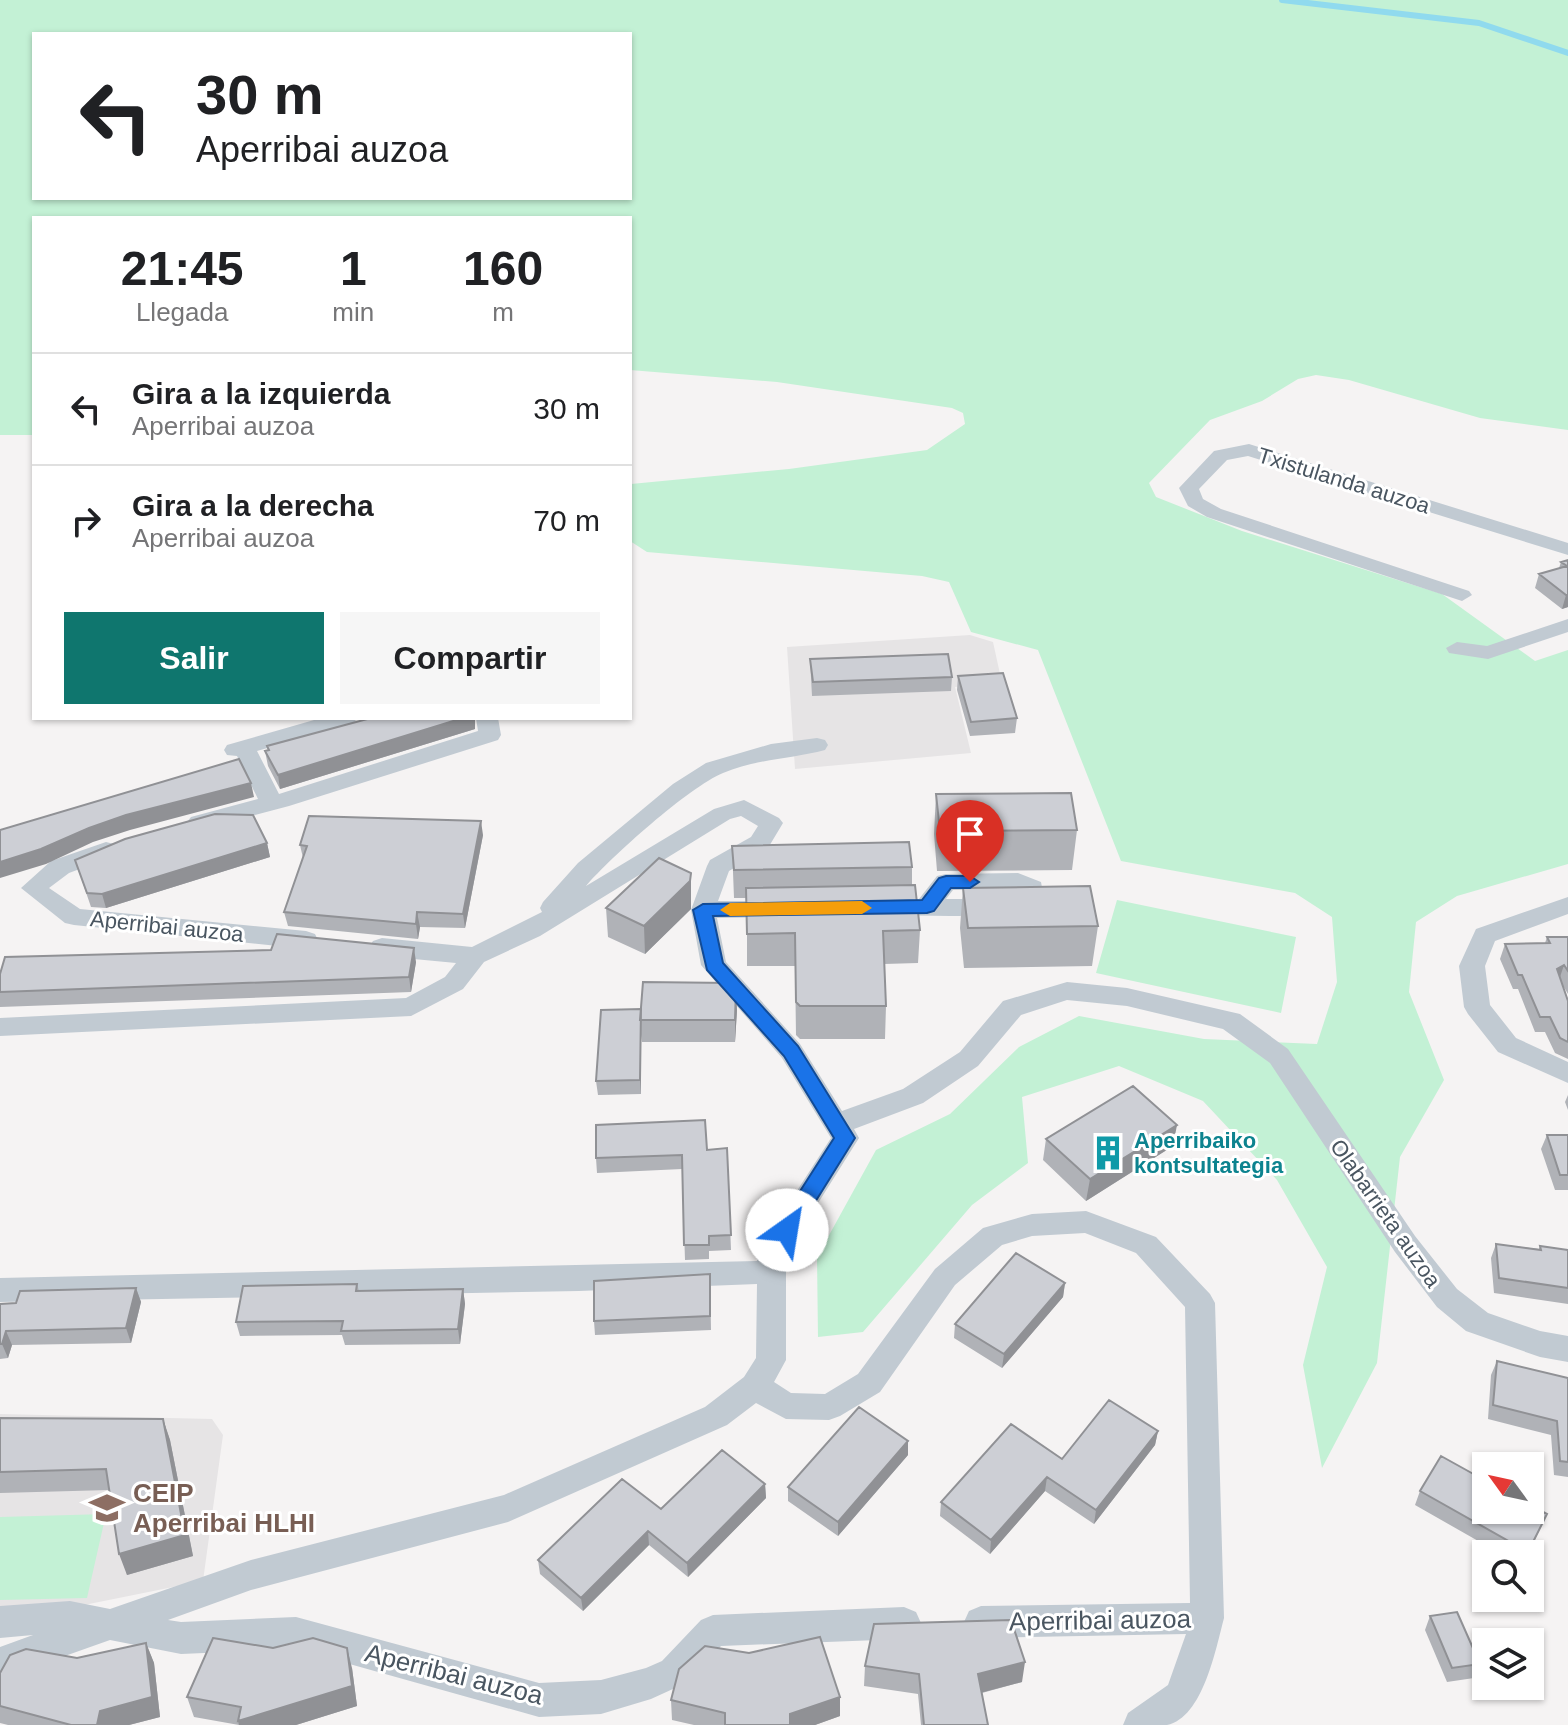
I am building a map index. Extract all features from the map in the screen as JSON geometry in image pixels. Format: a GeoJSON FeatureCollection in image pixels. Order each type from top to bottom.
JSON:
{"type":"FeatureCollection","features":[{"type":"Feature","properties":{"kind":"street","name":"Txistulanda auzoa"},"geometry":{"type":"LineString","coordinates":[[1462,595],[1214,513],[1195,502],[1189,488],[1221,455],[1249,450],[1568,549]]}},
{"type":"Feature","properties":{"kind":"street"},"geometry":{"type":"LineString","coordinates":[[1457,648],[1488,653],[1568,625]]}},
{"type":"Feature","properties":{"kind":"street"},"geometry":{"type":"LineString","coordinates":[[272,803],[240,749],[339,720]]}},
{"type":"Feature","properties":{"kind":"street"},"geometry":{"type":"LineString","coordinates":[[181,827],[272,803],[490,735],[487,720]]}},
{"type":"Feature","properties":{"kind":"street"},"geometry":{"type":"LineString","coordinates":[[531,930],[587,869],[681,789],[714,768],[771,751],[807,746]]}},
{"type":"Feature","properties":{"kind":"street"},"geometry":{"type":"LineString","coordinates":[[0,1027],[411,1007],[454,983],[475,956],[531,930],[722,814],[744,808],[771,823],[760,842],[719,866],[703,910],[714,965],[791,1051],[837,1124]]}},
{"type":"Feature","properties":{"kind":"street","name":"Aperribai auzoa"},"geometry":{"type":"LineString","coordinates":[[136,839],[60,867],[33,888],[74,917],[475,956]]}},
{"type":"Feature","properties":{"kind":"street"},"geometry":{"type":"LineString","coordinates":[[1568,905],[1485,935],[1472,966],[1477,1007],[1507,1045],[1568,1073]]}},
{"type":"Feature","properties":{"kind":"street"},"geometry":{"type":"LineString","coordinates":[[867,907],[927,906]]}},
{"type":"Feature","properties":{"kind":"street"},"geometry":{"type":"LineString","coordinates":[[703,910],[807,908]]}},
{"type":"Feature","properties":{"kind":"street","name":"Olabarrieta auzoa"},"geometry":{"type":"LineString","coordinates":[[837,1124],[913,1096],[969,1059],[1012,1008],[1067,991],[1127,997],[1231,1021],[1279,1056],[1405,1244],[1447,1298],[1477,1322],[1540,1344],[1568,1349]]}},
{"type":"Feature","properties":{"kind":"street","name":"Aperribai auzoa"},"geometry":{"type":"LineString","coordinates":[[0,1663],[251,1575],[508,1508],[716,1416],[755,1386],[771,1360],[772,1253],[845,1138],[837,1124]]}},
{"type":"Feature","properties":{"kind":"street","name":"Aperribai auzoa"},"geometry":{"type":"LineString","coordinates":[[0,1622],[70,1617],[181,1638],[296,1633],[539,1700],[601,1697],[651,1683],[674,1672],[713,1631],[944,1622],[1207,1618],[1200,1303],[1146,1245],[1086,1222],[1032,1225],[993,1236],[945,1277],[869,1383],[829,1407],[786,1406],[755,1386]]}},
{"type":"Feature","properties":{"kind":"street"},"geometry":{"type":"LineString","coordinates":[[0,1290],[579,1279],[771,1272]]}},
{"type":"Feature","properties":{"kind":"street"},"geometry":{"type":"LineString","coordinates":[[1140,1725],[1181,1696],[1197,1656],[1207,1618]]}},
{"type":"Feature","properties":{"kind":"shaded area"},"geometry":{"type":"Polygon","coordinates":[[[970,635],[993,642],[1002,683],[955,687],[971,753],[795,769],[787,647],[970,635]]]}},
{"type":"Feature","properties":{"kind":"shaded area","name":"CEIP Aperribai HLHI"},"geometry":{"type":"Polygon","coordinates":[[[0,1414],[212,1419],[223,1435],[203,1581],[79,1606],[0,1609],[0,1414]]]}},
{"type":"Feature","properties":{"kind":"green space"},"geometry":{"type":"Polygon","coordinates":[[[0,0],[1568,0],[1568,430],[1480,418],[1349,380],[1316,375],[1298,379],[1262,401],[1210,420],[1149,483],[1156,497],[1242,531],[1442,594],[1535,661],[1568,650],[1568,864],[1457,896],[1416,922],[1409,992],[1444,1080],[1400,1157],[1377,1363],[1322,1468],[1303,1365],[1327,1267],[1277,1180],[1203,1101],[1119,1066],[1022,1097],[1028,1163],[972,1205],[863,1332],[818,1337],[817,1257],[876,1150],[950,1114],[1019,1047],[1079,1016],[1204,1039],[1317,1044],[1337,982],[1332,917],[1295,893],[1121,861],[1038,650],[971,632],[949,582],[922,576],[647,552],[632,542],[632,484],[789,469],[927,450],[965,424],[963,413],[952,408],[777,382],[632,370],[632,216],[32,216],[32,435],[0,435],[0,0]]]}},
{"type":"Feature","properties":{"kind":"green space"},"geometry":{"type":"Polygon","coordinates":[[[1117,900],[1296,937],[1281,1013],[1096,973],[1117,900]]]}},
{"type":"Feature","properties":{"kind":"green space"},"geometry":{"type":"Polygon","coordinates":[[[106,1514],[87,1598],[0,1600],[0,1517],[106,1514]]]}},
{"type":"Feature","properties":{"kind":"building"},"geometry":{"type":"Polygon","coordinates":[[[1568,560],[1566,595],[1539,574],[1567,566],[1561,562],[1568,560]]]}},
{"type":"Feature","properties":{"kind":"building"},"geometry":{"type":"Polygon","coordinates":[[[948,654],[952,677],[813,682],[810,659],[948,654]]]}},
{"type":"Feature","properties":{"kind":"building"},"geometry":{"type":"Polygon","coordinates":[[[1003,673],[1017,718],[971,722],[958,676],[1003,673]]]}},
{"type":"Feature","properties":{"kind":"building"},"geometry":{"type":"Polygon","coordinates":[[[364,720],[457,720],[278,775],[265,751],[269,750],[267,746],[364,720]]]}},
{"type":"Feature","properties":{"kind":"building"},"geometry":{"type":"Polygon","coordinates":[[[239,759],[251,783],[126,815],[0,862],[0,830],[239,759]]]}},
{"type":"Feature","properties":{"kind":"building"},"geometry":{"type":"Polygon","coordinates":[[[1071,793],[1077,830],[940,831],[936,794],[1071,793]]]}},
{"type":"Feature","properties":{"kind":"building"},"geometry":{"type":"Polygon","coordinates":[[[215,814],[253,815],[267,843],[102,894],[87,893],[75,860],[125,839],[215,814]]]}},
{"type":"Feature","properties":{"kind":"building"},"geometry":{"type":"Polygon","coordinates":[[[309,816],[481,821],[463,914],[417,912],[416,924],[284,912],[307,846],[300,845],[309,816]]]}},
{"type":"Feature","properties":{"kind":"building"},"geometry":{"type":"Polygon","coordinates":[[[909,842],[912,867],[734,870],[732,846],[909,842]]]}},
{"type":"Feature","properties":{"kind":"building"},"geometry":{"type":"Polygon","coordinates":[[[659,858],[691,873],[690,881],[644,926],[606,908],[659,858]]]}},
{"type":"Feature","properties":{"kind":"building"},"geometry":{"type":"Polygon","coordinates":[[[915,885],[920,930],[883,931],[886,1006],[800,1006],[796,1002],[795,933],[747,934],[746,888],[915,885]]]}},
{"type":"Feature","properties":{"kind":"building"},"geometry":{"type":"Polygon","coordinates":[[[1090,886],[1098,926],[968,928],[963,888],[1090,886]]]}},
{"type":"Feature","properties":{"kind":"building"},"geometry":{"type":"Polygon","coordinates":[[[277,934],[414,948],[409,977],[0,992],[0,974],[5,957],[271,950],[277,934]]]}},
{"type":"Feature","properties":{"kind":"building"},"geometry":{"type":"Polygon","coordinates":[[[1547,937],[1568,937],[1568,971],[1564,965],[1557,969],[1568,1001],[1568,1042],[1560,1038],[1550,1017],[1540,1017],[1505,944],[1550,943],[1547,937]]]}},
{"type":"Feature","properties":{"kind":"building"},"geometry":{"type":"Polygon","coordinates":[[[643,982],[731,983],[736,988],[735,1020],[640,1020],[643,982]]]}},
{"type":"Feature","properties":{"kind":"building"},"geometry":{"type":"Polygon","coordinates":[[[641,1009],[640,1080],[596,1081],[601,1010],[641,1009]]]}},
{"type":"Feature","properties":{"kind":"building"},"geometry":{"type":"Polygon","coordinates":[[[1133,1086],[1177,1125],[1090,1179],[1046,1139],[1133,1086]]]}},
{"type":"Feature","properties":{"kind":"building"},"geometry":{"type":"Polygon","coordinates":[[[705,1120],[707,1150],[727,1148],[731,1235],[709,1236],[709,1245],[684,1245],[682,1155],[596,1158],[596,1125],[705,1120]]]}},
{"type":"Feature","properties":{"kind":"building"},"geometry":{"type":"Polygon","coordinates":[[[1547,1135],[1568,1135],[1568,1175],[1560,1175],[1547,1135]]]}},
{"type":"Feature","properties":{"kind":"building"},"geometry":{"type":"Polygon","coordinates":[[[1496,1244],[1568,1250],[1568,1288],[1499,1278],[1496,1244]]]}},
{"type":"Feature","properties":{"kind":"building"},"geometry":{"type":"Polygon","coordinates":[[[1016,1253],[1065,1283],[1004,1354],[955,1324],[1016,1253]]]}},
{"type":"Feature","properties":{"kind":"building"},"geometry":{"type":"Polygon","coordinates":[[[710,1274],[710,1316],[594,1321],[594,1281],[710,1274]]]}},
{"type":"Feature","properties":{"kind":"building"},"geometry":{"type":"Polygon","coordinates":[[[357,1284],[356,1291],[463,1289],[458,1329],[341,1331],[343,1321],[236,1322],[243,1286],[357,1284]]]}},
{"type":"Feature","properties":{"kind":"building"},"geometry":{"type":"Polygon","coordinates":[[[136,1288],[126,1328],[6,1331],[0,1344],[0,1304],[16,1303],[20,1291],[136,1288]]]}},
{"type":"Feature","properties":{"kind":"building"},"geometry":{"type":"Polygon","coordinates":[[[1497,1361],[1568,1378],[1568,1462],[1560,1461],[1557,1421],[1493,1405],[1497,1361]]]}},
{"type":"Feature","properties":{"kind":"building"},"geometry":{"type":"Polygon","coordinates":[[[1109,1400],[1158,1431],[1096,1510],[1047,1477],[991,1540],[941,1502],[1011,1424],[1062,1459],[1109,1400]]]}},
{"type":"Feature","properties":{"kind":"building"},"geometry":{"type":"Polygon","coordinates":[[[859,1407],[908,1441],[838,1522],[788,1487],[859,1407]]]}},
{"type":"Feature","properties":{"kind":"building"},"geometry":{"type":"Polygon","coordinates":[[[0,1418],[163,1419],[185,1535],[119,1554],[106,1469],[0,1472],[0,1418]]]}},
{"type":"Feature","properties":{"kind":"building"},"geometry":{"type":"Polygon","coordinates":[[[722,1450],[765,1484],[687,1563],[648,1531],[581,1598],[538,1560],[622,1479],[661,1509],[722,1450]]]}},
{"type":"Feature","properties":{"kind":"building"},"geometry":{"type":"Polygon","coordinates":[[[1441,1456],[1472,1473],[1472,1520],[1420,1491],[1441,1456]]]}},
{"type":"Feature","properties":{"kind":"building"},"geometry":{"type":"Polygon","coordinates":[[[1478,1524],[1542,1524],[1534,1540],[1507,1540],[1478,1524]]]}},
{"type":"Feature","properties":{"kind":"building"},"geometry":{"type":"Polygon","coordinates":[[[1457,1612],[1472,1646],[1472,1665],[1452,1668],[1430,1616],[1457,1612]]]}},
{"type":"Feature","properties":{"kind":"building"},"geometry":{"type":"Polygon","coordinates":[[[1011,1620],[1025,1662],[978,1674],[988,1725],[924,1725],[919,1674],[865,1666],[874,1624],[1011,1620]]]}},
{"type":"Feature","properties":{"kind":"building"},"geometry":{"type":"Polygon","coordinates":[[[820,1637],[840,1697],[790,1714],[790,1725],[725,1725],[725,1713],[671,1700],[679,1669],[705,1646],[749,1653],[820,1637]]]}},
{"type":"Feature","properties":{"kind":"building"},"geometry":{"type":"Polygon","coordinates":[[[213,1638],[273,1648],[313,1638],[347,1648],[352,1686],[238,1721],[241,1707],[187,1697],[213,1638]]]}},
{"type":"Feature","properties":{"kind":"building"},"geometry":{"type":"Polygon","coordinates":[[[146,1643],[152,1697],[100,1711],[97,1725],[71,1725],[0,1706],[0,1673],[10,1655],[26,1649],[77,1658],[146,1643]]]}},
{"type":"Feature","properties":{"kind":"waterway"},"geometry":{"type":"LineString","coordinates":[[1282,0],[1479,23],[1568,53]]}},
{"type":"Feature","properties":{"kind":"slow traffic"},"geometry":{"type":"LineString","coordinates":[[730,910],[862,908]]}},
{"type":"Feature","properties":{"kind":"place","name":"Aperribaiko kontsultategia"},"geometry":{"type":"Point","coordinates":[1108,1153]}},
{"type":"Feature","properties":{"kind":"place","name":"CEIP Aperribai HLHI"},"geometry":{"type":"Point","coordinates":[107,1508]}},
{"type":"Feature","properties":{"kind":"route"},"geometry":{"type":"LineString","coordinates":[[787,1230],[845,1138],[791,1051],[714,965],[703,910],[927,906],[946,882],[970,882]]}}]}
